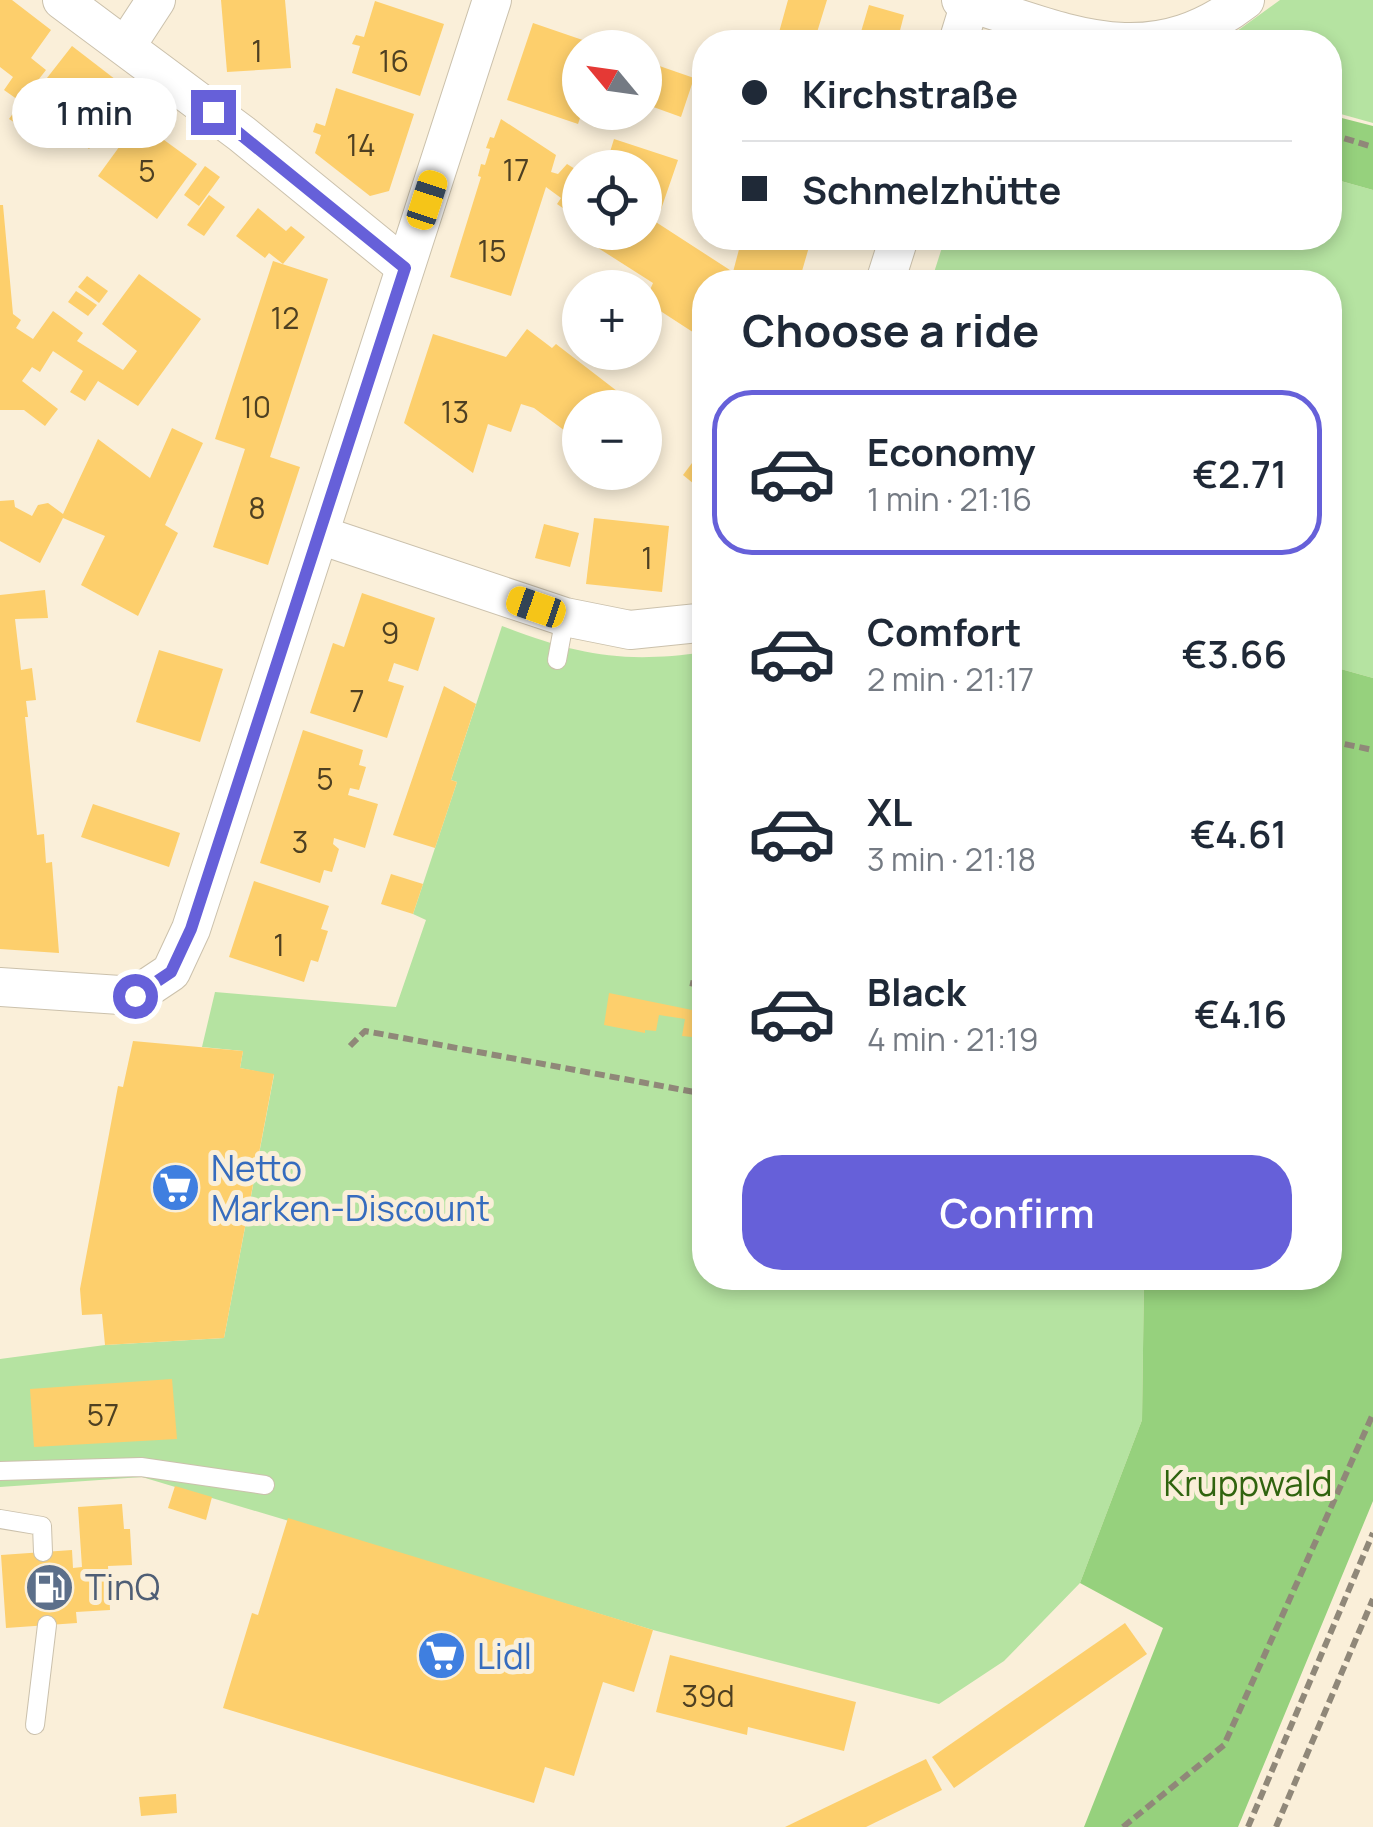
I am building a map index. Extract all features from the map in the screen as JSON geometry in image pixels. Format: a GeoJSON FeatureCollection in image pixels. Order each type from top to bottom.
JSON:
{"type":"FeatureCollection","features":[{"type":"Feature","properties":{"kind":"street"},"geometry":{"type":"LineString","coordinates":[[62,0],[242,134],[405,268]]}},
{"type":"Feature","properties":{"kind":"street"},"geometry":{"type":"LineString","coordinates":[[126,46],[156,0]]}},
{"type":"Feature","properties":{"kind":"street"},"geometry":{"type":"LineString","coordinates":[[0,987],[135,996],[171,972],[191,929],[492,0]]}},
{"type":"Feature","properties":{"kind":"street"},"geometry":{"type":"LineString","coordinates":[[1192,30],[1222,18],[1245,0]]}},
{"type":"Feature","properties":{"kind":"street"},"geometry":{"type":"LineString","coordinates":[[960,30],[965,1],[1060,30]]}},
{"type":"Feature","properties":{"kind":"street"},"geometry":{"type":"LineString","coordinates":[[320,535],[565,617],[630,630],[692,622]]}},
{"type":"Feature","properties":{"kind":"lane"},"geometry":{"type":"LineString","coordinates":[[557,660],[565,617]]}},
{"type":"Feature","properties":{"kind":"lane"},"geometry":{"type":"LineString","coordinates":[[0,1471],[141,1467],[265,1485]]}},
{"type":"Feature","properties":{"kind":"lane"},"geometry":{"type":"LineString","coordinates":[[0,1520],[42,1526],[44,1552]]}},
{"type":"Feature","properties":{"kind":"lane"},"geometry":{"type":"LineString","coordinates":[[34,1725],[48,1625]]}},
{"type":"Feature","properties":{"kind":"path"},"geometry":{"type":"LineString","coordinates":[[1342,137],[1373,146]]}},
{"type":"Feature","properties":{"kind":"path"},"geometry":{"type":"LineString","coordinates":[[1342,744],[1373,750]]}},
{"type":"Feature","properties":{"kind":"path"},"geometry":{"type":"LineString","coordinates":[[350,1046],[365,1032],[692,1092]]}},
{"type":"Feature","properties":{"kind":"path"},"geometry":{"type":"LineString","coordinates":[[1123,1827],[1224,1745],[1373,1414]]}},
{"type":"Feature","properties":{"kind":"path"},"geometry":{"type":"LineString","coordinates":[[1248,1827],[1373,1533]]}},
{"type":"Feature","properties":{"kind":"path"},"geometry":{"type":"LineString","coordinates":[[1276,1827],[1373,1598]]}},
{"type":"Feature","properties":{"kind":"green space"},"geometry":{"type":"Polygon","coordinates":[[[1280,0],[1373,0],[1373,123],[1342,114],[1342,30],[1239,30],[1280,0]]]}},
{"type":"Feature","properties":{"kind":"green space"},"geometry":{"type":"Polygon","coordinates":[[[1342,118],[1373,126],[1373,190],[1342,181],[1342,118]]]}},
{"type":"Feature","properties":{"kind":"green space"},"geometry":{"type":"Polygon","coordinates":[[[1342,181],[1373,190],[1373,678],[1342,669],[1342,270],[935,270],[941,250],[1342,250],[1342,181]]]}},
{"type":"Feature","properties":{"kind":"green space"},"geometry":{"type":"Polygon","coordinates":[[[502,626],[554,644],[601,654],[650,657],[692,654],[692,1290],[1144,1290],[1142,1420],[1080,1583],[1004,1661],[939,1704],[653,1630],[142,1477],[0,1487],[0,1359],[105,1345],[224,1338],[274,1075],[240,1068],[243,1051],[202,1047],[215,992],[396,1007],[426,920],[413,914],[457,782],[451,780],[502,626]]]}},
{"type":"Feature","properties":{"kind":"green space","name":"Kruppwald"},"geometry":{"type":"Polygon","coordinates":[[[1342,669],[1373,678],[1373,1501],[1238,1827],[1084,1827],[1163,1628],[1080,1583],[1142,1420],[1144,1290],[1342,1290],[1342,669]]]}},
{"type":"Feature","properties":{"kind":"building"},"geometry":{"type":"Polygon","coordinates":[[[0,0],[12,0],[51,30],[31,58],[46,70],[21,102],[4,90],[13,77],[0,67],[0,0]]]}},
{"type":"Feature","properties":{"kind":"building"},"geometry":{"type":"Polygon","coordinates":[[[221,0],[285,0],[291,68],[227,72],[221,0]]]}},
{"type":"Feature","properties":{"kind":"building"},"geometry":{"type":"Polygon","coordinates":[[[788,0],[827,0],[818,30],[780,30],[788,0]]]}},
{"type":"Feature","properties":{"kind":"building"},"geometry":{"type":"Polygon","coordinates":[[[375,1],[444,24],[420,96],[352,73],[360,46],[352,44],[356,35],[364,37],[375,1]]]}},
{"type":"Feature","properties":{"kind":"building"},"geometry":{"type":"Polygon","coordinates":[[[869,5],[904,15],[900,30],[862,30],[869,5]]]}},
{"type":"Feature","properties":{"kind":"building"},"geometry":{"type":"Polygon","coordinates":[[[533,23],[562,33],[562,119],[507,100],[533,23]]]}},
{"type":"Feature","properties":{"kind":"building"},"geometry":{"type":"Polygon","coordinates":[[[72,46],[133,93],[89,149],[29,101],[72,46]]]}},
{"type":"Feature","properties":{"kind":"building"},"geometry":{"type":"Polygon","coordinates":[[[662,67],[692,77],[681,117],[662,110],[662,67]]]}},
{"type":"Feature","properties":{"kind":"building"},"geometry":{"type":"Polygon","coordinates":[[[336,88],[414,114],[389,191],[370,196],[315,153],[321,135],[313,132],[316,123],[325,126],[336,88]]]}},
{"type":"Feature","properties":{"kind":"building"},"geometry":{"type":"Polygon","coordinates":[[[19,105],[27,110],[17,124],[9,119],[19,105]]]}},
{"type":"Feature","properties":{"kind":"building"},"geometry":{"type":"Polygon","coordinates":[[[501,119],[556,155],[551,172],[558,174],[562,170],[562,207],[557,204],[561,198],[546,187],[511,296],[450,277],[481,177],[481,164],[485,165],[490,149],[486,148],[490,137],[494,138],[501,119]]]}},
{"type":"Feature","properties":{"kind":"building"},"geometry":{"type":"Polygon","coordinates":[[[138,121],[197,164],[157,219],[98,176],[138,121]]]}},
{"type":"Feature","properties":{"kind":"building"},"geometry":{"type":"Polygon","coordinates":[[[614,139],[648,150],[611,150],[614,139]]]}},
{"type":"Feature","properties":{"kind":"building"},"geometry":{"type":"Polygon","coordinates":[[[662,155],[678,160],[662,206],[662,155]]]}},
{"type":"Feature","properties":{"kind":"building"},"geometry":{"type":"Polygon","coordinates":[[[205,166],[220,177],[199,206],[184,195],[205,166]]]}},
{"type":"Feature","properties":{"kind":"building"},"geometry":{"type":"Polygon","coordinates":[[[209,195],[225,207],[204,236],[187,225],[209,195]]]}},
{"type":"Feature","properties":{"kind":"building"},"geometry":{"type":"Polygon","coordinates":[[[0,205],[13,314],[21,320],[16,328],[33,339],[53,311],[83,333],[77,341],[123,370],[137,351],[102,324],[139,274],[201,319],[138,406],[98,381],[85,401],[70,392],[83,371],[53,351],[40,372],[32,367],[22,381],[58,409],[45,426],[24,410],[0,410],[0,205]]]}},
{"type":"Feature","properties":{"kind":"building"},"geometry":{"type":"Polygon","coordinates":[[[258,208],[286,231],[291,226],[305,237],[283,264],[269,253],[265,258],[236,236],[258,208]]]}},
{"type":"Feature","properties":{"kind":"building"},"geometry":{"type":"Polygon","coordinates":[[[662,226],[692,245],[692,250],[699,250],[730,270],[692,270],[692,332],[662,312],[662,270],[633,270],[601,250],[662,250],[662,226]]]}},
{"type":"Feature","properties":{"kind":"building"},"geometry":{"type":"Polygon","coordinates":[[[739,250],[808,250],[802,270],[734,270],[739,250]]]}},
{"type":"Feature","properties":{"kind":"building"},"geometry":{"type":"Polygon","coordinates":[[[273,261],[328,279],[270,457],[300,467],[268,565],[213,547],[245,449],[215,439],[273,261]]]}},
{"type":"Feature","properties":{"kind":"building"},"geometry":{"type":"Polygon","coordinates":[[[87,276],[108,291],[99,303],[78,287],[87,276]]]}},
{"type":"Feature","properties":{"kind":"building"},"geometry":{"type":"Polygon","coordinates":[[[76,291],[97,305],[88,316],[68,302],[76,291]]]}},
{"type":"Feature","properties":{"kind":"building"},"geometry":{"type":"Polygon","coordinates":[[[527,329],[552,348],[556,344],[562,349],[562,370],[590,370],[616,390],[562,390],[562,429],[534,408],[521,404],[511,432],[488,424],[473,473],[404,423],[433,334],[506,357],[527,329]]]}},
{"type":"Feature","properties":{"kind":"building"},"geometry":{"type":"Polygon","coordinates":[[[172,428],[203,443],[165,525],[178,533],[138,616],[81,585],[105,536],[63,518],[40,563],[0,541],[0,501],[14,500],[15,507],[32,516],[38,505],[48,503],[63,514],[98,439],[150,478],[172,428]]]}},
{"type":"Feature","properties":{"kind":"building"},"geometry":{"type":"Polygon","coordinates":[[[692,463],[692,482],[683,475],[692,463]]]}},
{"type":"Feature","properties":{"kind":"building"},"geometry":{"type":"Polygon","coordinates":[[[594,518],[669,526],[662,592],[586,584],[594,518]]]}},
{"type":"Feature","properties":{"kind":"building"},"geometry":{"type":"Polygon","coordinates":[[[544,524],[579,533],[570,567],[535,558],[544,524]]]}},
{"type":"Feature","properties":{"kind":"building"},"geometry":{"type":"Polygon","coordinates":[[[45,590],[48,618],[15,619],[21,670],[32,668],[36,700],[26,701],[25,717],[37,835],[44,834],[46,863],[52,862],[59,953],[0,949],[0,595],[45,590]]]}},
{"type":"Feature","properties":{"kind":"building"},"geometry":{"type":"Polygon","coordinates":[[[362,593],[435,618],[418,671],[394,663],[388,681],[404,686],[387,738],[310,713],[333,643],[344,647],[362,593]]]}},
{"type":"Feature","properties":{"kind":"building"},"geometry":{"type":"Polygon","coordinates":[[[159,650],[223,669],[200,742],[136,722],[159,650]]]}},
{"type":"Feature","properties":{"kind":"building"},"geometry":{"type":"Polygon","coordinates":[[[444,686],[476,704],[451,780],[457,782],[435,848],[393,835],[444,686]]]}},
{"type":"Feature","properties":{"kind":"building"},"geometry":{"type":"Polygon","coordinates":[[[303,730],[363,750],[359,765],[366,767],[359,790],[350,788],[348,795],[378,804],[365,848],[334,838],[333,844],[339,849],[332,872],[324,870],[320,883],[260,863],[303,730]]]}},
{"type":"Feature","properties":{"kind":"building"},"geometry":{"type":"Polygon","coordinates":[[[93,804],[180,833],[169,867],[81,837],[93,804]]]}},
{"type":"Feature","properties":{"kind":"building"},"geometry":{"type":"Polygon","coordinates":[[[391,874],[423,884],[413,914],[381,904],[391,874]]]}},
{"type":"Feature","properties":{"kind":"building"},"geometry":{"type":"Polygon","coordinates":[[[254,881],[329,906],[321,929],[328,931],[318,962],[311,960],[304,982],[229,957],[254,881]]]}},
{"type":"Feature","properties":{"kind":"building"},"geometry":{"type":"Polygon","coordinates":[[[609,993],[692,1010],[692,1037],[682,1036],[685,1019],[659,1015],[656,1031],[645,1033],[604,1025],[609,993]]]}},
{"type":"Feature","properties":{"kind":"building","name":"Netto Marken-Discount"},"geometry":{"type":"Polygon","coordinates":[[[133,1041],[243,1051],[240,1068],[274,1074],[224,1338],[105,1345],[102,1314],[82,1315],[80,1289],[118,1086],[123,1087],[133,1041]]]}},
{"type":"Feature","properties":{"kind":"building"},"geometry":{"type":"Polygon","coordinates":[[[172,1379],[177,1439],[34,1447],[30,1389],[172,1379]]]}},
{"type":"Feature","properties":{"kind":"building"},"geometry":{"type":"Polygon","coordinates":[[[175,1486],[212,1497],[206,1520],[168,1508],[175,1486]]]}},
{"type":"Feature","properties":{"kind":"building"},"geometry":{"type":"Polygon","coordinates":[[[122,1504],[124,1529],[130,1529],[132,1565],[108,1566],[110,1610],[76,1612],[77,1623],[6,1628],[1,1555],[72,1550],[73,1568],[82,1567],[78,1507],[122,1504]]]}},
{"type":"Feature","properties":{"kind":"building","name":"Lidl"},"geometry":{"type":"Polygon","coordinates":[[[288,1518],[653,1630],[634,1692],[603,1682],[574,1776],[545,1767],[534,1803],[223,1708],[252,1613],[258,1615],[288,1518]]]}},
{"type":"Feature","properties":{"kind":"building"},"geometry":{"type":"Polygon","coordinates":[[[1125,1623],[1147,1654],[954,1788],[932,1757],[1125,1623]]]}},
{"type":"Feature","properties":{"kind":"building"},"geometry":{"type":"Polygon","coordinates":[[[670,1655],[856,1702],[844,1751],[748,1727],[747,1735],[656,1712],[670,1655]]]}},
{"type":"Feature","properties":{"kind":"building"},"geometry":{"type":"Polygon","coordinates":[[[926,1759],[942,1790],[866,1827],[785,1827],[926,1759]]]}},
{"type":"Feature","properties":{"kind":"building"},"geometry":{"type":"Polygon","coordinates":[[[176,1794],[177,1813],[141,1816],[139,1797],[176,1794]]]}},
{"type":"Feature","properties":{"kind":"place","name":"Netto Marken-Discount"},"geometry":{"type":"Point","coordinates":[176,1188]}},
{"type":"Feature","properties":{"kind":"place","name":"TinQ"},"geometry":{"type":"Point","coordinates":[50,1587]}},
{"type":"Feature","properties":{"kind":"place","name":"Lidl"},"geometry":{"type":"Point","coordinates":[442,1656]}},
{"type":"Feature","properties":{"kind":"route"},"geometry":{"type":"LineString","coordinates":[[135,996],[171,972],[191,929],[405,268],[213,112]]}}]}
